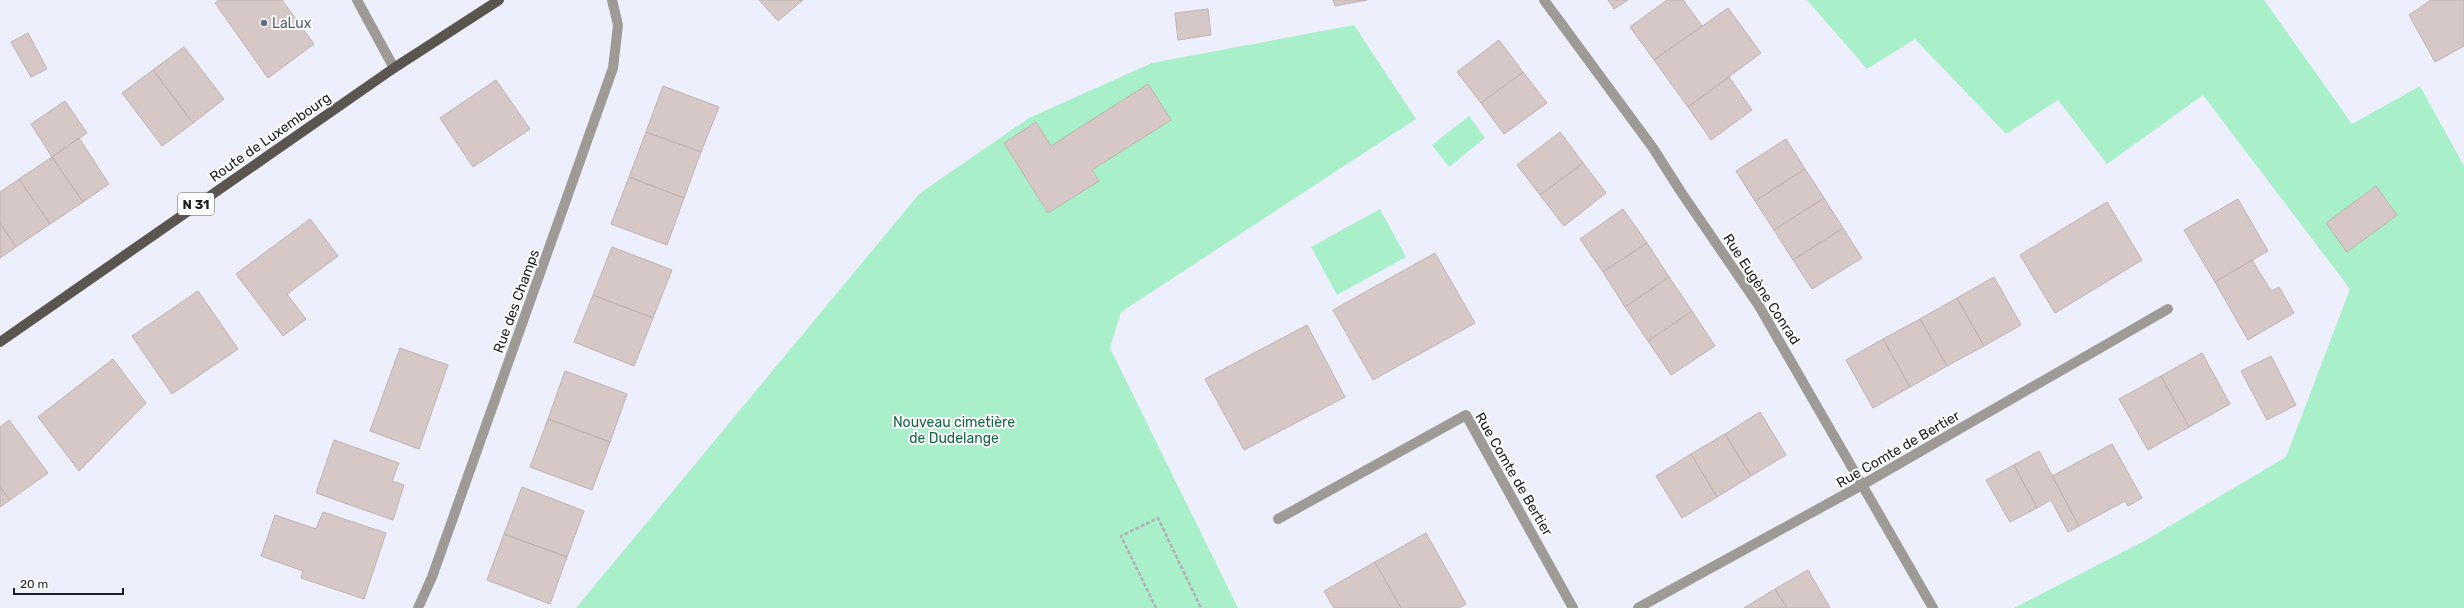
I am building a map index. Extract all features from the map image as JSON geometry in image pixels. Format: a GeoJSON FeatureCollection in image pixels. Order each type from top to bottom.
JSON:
{"type":"FeatureCollection","features":[{"type":"Feature","properties":{"kind":"main road","name":"Route de Luxembourg"},"geometry":{"type":"LineString","coordinates":[[0,342],[394,68],[500,0]]}},
{"type":"Feature","properties":{"kind":"street"},"geometry":{"type":"LineString","coordinates":[[357,0],[394,68]]}},
{"type":"Feature","properties":{"kind":"street","name":"Rue des Champs"},"geometry":{"type":"LineString","coordinates":[[418,608],[432,577],[613,68],[618,25],[612,0]]}},
{"type":"Feature","properties":{"kind":"street","name":"Rue Eugène Conrad"},"geometry":{"type":"LineString","coordinates":[[1544,0],[1653,148],[1759,306],[1933,608]]}},
{"type":"Feature","properties":{"kind":"street","name":"Rue Comte de Bertier"},"geometry":{"type":"LineString","coordinates":[[1638,608],[1862,486],[2168,309]]}},
{"type":"Feature","properties":{"kind":"street","name":"Rue Comte de Bertier"},"geometry":{"type":"LineString","coordinates":[[1278,519],[1466,414],[1573,608]]}},
{"type":"Feature","properties":{"kind":"path"},"geometry":{"type":"LineString","coordinates":[[1156,608],[1121,536],[1158,518],[1201,608]]}},
{"type":"Feature","properties":{"kind":"green space"},"geometry":{"type":"Polygon","coordinates":[[[1807,0],[2264,0],[2352,124],[2420,86],[2464,166],[2464,608],[2014,608],[2146,540],[2286,457],[2350,289],[2203,95],[2107,164],[2058,100],[2006,134],[1915,39],[1867,69],[1807,0]]]}},
{"type":"Feature","properties":{"kind":"green space","name":"Nouveau cimetière de Dudelange"},"geometry":{"type":"Polygon","coordinates":[[[1354,25],[1416,119],[1121,312],[1110,348],[1238,608],[576,608],[919,194],[1029,118],[1152,63],[1354,25]]]}},
{"type":"Feature","properties":{"kind":"green space"},"geometry":{"type":"Polygon","coordinates":[[[1469,116],[1485,138],[1449,167],[1432,145],[1469,116]]]}},
{"type":"Feature","properties":{"kind":"green space"},"geometry":{"type":"Polygon","coordinates":[[[1380,209],[1406,257],[1337,295],[1311,247],[1380,209]]]}},
{"type":"Feature","properties":{"kind":"building","name":"LaLux"},"geometry":{"type":"Polygon","coordinates":[[[219,0],[282,0],[314,44],[268,78],[215,3],[219,0]]]}},
{"type":"Feature","properties":{"kind":"building"},"geometry":{"type":"Polygon","coordinates":[[[759,0],[803,0],[778,21],[759,0]]]}},
{"type":"Feature","properties":{"kind":"building"},"geometry":{"type":"Polygon","coordinates":[[[1333,0],[1367,0],[1335,6],[1333,0]]]}},
{"type":"Feature","properties":{"kind":"building"},"geometry":{"type":"Polygon","coordinates":[[[1608,0],[1628,0],[1614,9],[1608,0]]]}},
{"type":"Feature","properties":{"kind":"building"},"geometry":{"type":"Polygon","coordinates":[[[1667,0],[1683,0],[1702,26],[1654,60],[1630,27],[1667,0]]]}},
{"type":"Feature","properties":{"kind":"building"},"geometry":{"type":"Polygon","coordinates":[[[2431,0],[2464,0],[2464,46],[2435,62],[2409,15],[2431,0]]]}},
{"type":"Feature","properties":{"kind":"building"},"geometry":{"type":"Polygon","coordinates":[[[1728,8],[1761,53],[1688,107],[1654,60],[1728,8]]]}},
{"type":"Feature","properties":{"kind":"building"},"geometry":{"type":"Polygon","coordinates":[[[1208,9],[1211,35],[1178,40],[1175,13],[1208,9]]]}},
{"type":"Feature","properties":{"kind":"building"},"geometry":{"type":"Polygon","coordinates":[[[28,33],[47,69],[31,77],[11,42],[28,33]]]}},
{"type":"Feature","properties":{"kind":"building"},"geometry":{"type":"Polygon","coordinates":[[[1499,40],[1523,72],[1481,103],[1457,72],[1499,40]]]}},
{"type":"Feature","properties":{"kind":"building"},"geometry":{"type":"Polygon","coordinates":[[[184,47],[224,99],[193,123],[153,70],[184,47]]]}},
{"type":"Feature","properties":{"kind":"building"},"geometry":{"type":"Polygon","coordinates":[[[153,70],[193,123],[162,146],[122,93],[153,70]]]}},
{"type":"Feature","properties":{"kind":"building"},"geometry":{"type":"Polygon","coordinates":[[[1523,72],[1547,103],[1504,134],[1481,103],[1523,72]]]}},
{"type":"Feature","properties":{"kind":"building"},"geometry":{"type":"Polygon","coordinates":[[[1729,77],[1752,110],[1711,140],[1688,107],[1729,77]]]}},
{"type":"Feature","properties":{"kind":"building"},"geometry":{"type":"Polygon","coordinates":[[[496,80],[530,129],[473,167],[440,118],[496,80]]]}},
{"type":"Feature","properties":{"kind":"building"},"geometry":{"type":"Polygon","coordinates":[[[1148,84],[1171,120],[1092,170],[1099,181],[1048,213],[1004,143],[1036,122],[1051,146],[1148,84]]]}},
{"type":"Feature","properties":{"kind":"building"},"geometry":{"type":"Polygon","coordinates":[[[663,86],[719,107],[701,152],[646,132],[663,86]]]}},
{"type":"Feature","properties":{"kind":"building"},"geometry":{"type":"Polygon","coordinates":[[[65,101],[87,133],[52,157],[31,124],[65,101]]]}},
{"type":"Feature","properties":{"kind":"building"},"geometry":{"type":"Polygon","coordinates":[[[646,132],[701,152],[684,198],[629,177],[646,132]]]}},
{"type":"Feature","properties":{"kind":"building"},"geometry":{"type":"Polygon","coordinates":[[[1560,132],[1583,163],[1540,195],[1517,165],[1560,132]]]}},
{"type":"Feature","properties":{"kind":"building"},"geometry":{"type":"Polygon","coordinates":[[[79,138],[109,184],[83,202],[52,157],[79,138]]]}},
{"type":"Feature","properties":{"kind":"building"},"geometry":{"type":"Polygon","coordinates":[[[1786,139],[1805,169],[1755,201],[1736,171],[1786,139]]]}},
{"type":"Feature","properties":{"kind":"building"},"geometry":{"type":"Polygon","coordinates":[[[52,157],[83,202],[50,224],[19,179],[52,157]]]}},
{"type":"Feature","properties":{"kind":"building"},"geometry":{"type":"Polygon","coordinates":[[[1583,163],[1606,193],[1564,226],[1540,195],[1583,163]]]}},
{"type":"Feature","properties":{"kind":"building"},"geometry":{"type":"Polygon","coordinates":[[[1805,169],[1824,198],[1774,230],[1755,201],[1805,169]]]}},
{"type":"Feature","properties":{"kind":"building"},"geometry":{"type":"Polygon","coordinates":[[[629,177],[684,198],[667,245],[611,224],[629,177]]]}},
{"type":"Feature","properties":{"kind":"building"},"geometry":{"type":"Polygon","coordinates":[[[19,179],[50,224],[16,247],[0,223],[0,192],[19,179]]]}},
{"type":"Feature","properties":{"kind":"building"},"geometry":{"type":"Polygon","coordinates":[[[2376,186],[2397,215],[2347,252],[2326,223],[2376,186]]]}},
{"type":"Feature","properties":{"kind":"building"},"geometry":{"type":"Polygon","coordinates":[[[1824,198],[1843,228],[1793,260],[1774,230],[1824,198]]]}},
{"type":"Feature","properties":{"kind":"building"},"geometry":{"type":"Polygon","coordinates":[[[2238,199],[2268,251],[2215,282],[2184,230],[2238,199]]]}},
{"type":"Feature","properties":{"kind":"building"},"geometry":{"type":"Polygon","coordinates":[[[2107,202],[2142,260],[2055,313],[2020,255],[2107,202]]]}},
{"type":"Feature","properties":{"kind":"building"},"geometry":{"type":"Polygon","coordinates":[[[1623,209],[1647,243],[1603,272],[1580,239],[1623,209]]]}},
{"type":"Feature","properties":{"kind":"building"},"geometry":{"type":"Polygon","coordinates":[[[310,219],[338,256],[287,294],[306,319],[283,336],[236,274],[310,219]]]}},
{"type":"Feature","properties":{"kind":"building"},"geometry":{"type":"Polygon","coordinates":[[[0,223],[16,247],[0,258],[0,223]]]}},
{"type":"Feature","properties":{"kind":"building"},"geometry":{"type":"Polygon","coordinates":[[[1843,228],[1862,258],[1812,289],[1793,260],[1843,228]]]}},
{"type":"Feature","properties":{"kind":"building"},"geometry":{"type":"Polygon","coordinates":[[[1647,243],[1669,277],[1625,307],[1603,272],[1647,243]]]}},
{"type":"Feature","properties":{"kind":"building"},"geometry":{"type":"Polygon","coordinates":[[[612,247],[672,270],[653,318],[593,295],[612,247]]]}},
{"type":"Feature","properties":{"kind":"building"},"geometry":{"type":"Polygon","coordinates":[[[1435,253],[1475,323],[1373,380],[1333,310],[1435,253]]]}},
{"type":"Feature","properties":{"kind":"building"},"geometry":{"type":"Polygon","coordinates":[[[2252,260],[2271,291],[2279,287],[2294,313],[2248,340],[2215,282],[2252,260]]]}},
{"type":"Feature","properties":{"kind":"building"},"geometry":{"type":"Polygon","coordinates":[[[1669,277],[1692,311],[1648,341],[1625,307],[1669,277]]]}},
{"type":"Feature","properties":{"kind":"building"},"geometry":{"type":"Polygon","coordinates":[[[1994,277],[2021,325],[1984,346],[1957,298],[1994,277]]]}},
{"type":"Feature","properties":{"kind":"building"},"geometry":{"type":"Polygon","coordinates":[[[198,291],[238,349],[172,394],[132,336],[198,291]]]}},
{"type":"Feature","properties":{"kind":"building"},"geometry":{"type":"Polygon","coordinates":[[[593,295],[653,318],[634,366],[574,342],[593,295]]]}},
{"type":"Feature","properties":{"kind":"building"},"geometry":{"type":"Polygon","coordinates":[[[1957,298],[1984,346],[1947,366],[1920,319],[1957,298]]]}},
{"type":"Feature","properties":{"kind":"building"},"geometry":{"type":"Polygon","coordinates":[[[1692,311],[1715,346],[1671,375],[1648,341],[1692,311]]]}},
{"type":"Feature","properties":{"kind":"building"},"geometry":{"type":"Polygon","coordinates":[[[1920,319],[1947,366],[1910,387],[1883,339],[1920,319]]]}},
{"type":"Feature","properties":{"kind":"building"},"geometry":{"type":"Polygon","coordinates":[[[1307,325],[1345,397],[1244,450],[1205,379],[1307,325]]]}},
{"type":"Feature","properties":{"kind":"building"},"geometry":{"type":"Polygon","coordinates":[[[1883,339],[1910,387],[1873,408],[1846,360],[1883,339]]]}},
{"type":"Feature","properties":{"kind":"building"},"geometry":{"type":"Polygon","coordinates":[[[400,348],[448,365],[419,449],[370,431],[400,348]]]}},
{"type":"Feature","properties":{"kind":"building"},"geometry":{"type":"Polygon","coordinates":[[[2202,353],[2230,404],[2189,427],[2161,376],[2202,353]]]}},
{"type":"Feature","properties":{"kind":"building"},"geometry":{"type":"Polygon","coordinates":[[[2271,356],[2296,405],[2267,420],[2241,371],[2271,356]]]}},
{"type":"Feature","properties":{"kind":"building"},"geometry":{"type":"Polygon","coordinates":[[[113,359],[146,403],[79,471],[38,417],[113,359]]]}},
{"type":"Feature","properties":{"kind":"building"},"geometry":{"type":"Polygon","coordinates":[[[565,371],[627,394],[610,442],[548,419],[565,371]]]}},
{"type":"Feature","properties":{"kind":"building"},"geometry":{"type":"Polygon","coordinates":[[[2161,376],[2189,427],[2148,450],[2119,399],[2161,376]]]}},
{"type":"Feature","properties":{"kind":"building"},"geometry":{"type":"Polygon","coordinates":[[[1760,412],[1786,455],[1751,476],[1725,434],[1760,412]]]}},
{"type":"Feature","properties":{"kind":"building"},"geometry":{"type":"Polygon","coordinates":[[[548,419],[610,442],[592,490],[530,467],[548,419]]]}},
{"type":"Feature","properties":{"kind":"building"},"geometry":{"type":"Polygon","coordinates":[[[9,420],[48,473],[10,500],[0,487],[0,427],[9,420]]]}},
{"type":"Feature","properties":{"kind":"building"},"geometry":{"type":"Polygon","coordinates":[[[1725,434],[1751,476],[1717,497],[1691,454],[1725,434]]]}},
{"type":"Feature","properties":{"kind":"building"},"geometry":{"type":"Polygon","coordinates":[[[334,440],[399,463],[392,481],[404,485],[393,520],[316,493],[334,440]]]}},
{"type":"Feature","properties":{"kind":"building"},"geometry":{"type":"Polygon","coordinates":[[[2112,444],[2142,498],[2128,506],[2125,501],[2079,526],[2052,476],[2112,444]]]}},
{"type":"Feature","properties":{"kind":"building"},"geometry":{"type":"Polygon","coordinates":[[[2039,451],[2079,526],[2068,532],[2051,500],[2037,508],[2014,465],[2039,451]]]}},
{"type":"Feature","properties":{"kind":"building"},"geometry":{"type":"Polygon","coordinates":[[[1691,454],[1717,497],[1682,518],[1656,476],[1691,454]]]}},
{"type":"Feature","properties":{"kind":"building"},"geometry":{"type":"Polygon","coordinates":[[[2014,465],[2037,508],[2010,522],[1986,480],[2014,465]]]}},
{"type":"Feature","properties":{"kind":"building"},"geometry":{"type":"Polygon","coordinates":[[[0,487],[10,500],[0,507],[0,487]]]}},
{"type":"Feature","properties":{"kind":"building"},"geometry":{"type":"Polygon","coordinates":[[[522,487],[584,511],[567,557],[504,534],[522,487]]]}},
{"type":"Feature","properties":{"kind":"building"},"geometry":{"type":"Polygon","coordinates":[[[323,512],[386,533],[364,599],[301,578],[303,571],[261,556],[275,515],[316,529],[323,512]]]}},
{"type":"Feature","properties":{"kind":"building"},"geometry":{"type":"Polygon","coordinates":[[[1426,533],[1466,604],[1459,608],[1401,608],[1375,562],[1426,533]]]}},
{"type":"Feature","properties":{"kind":"building"},"geometry":{"type":"Polygon","coordinates":[[[504,534],[567,557],[550,604],[487,580],[504,534]]]}},
{"type":"Feature","properties":{"kind":"building"},"geometry":{"type":"Polygon","coordinates":[[[1375,562],[1401,608],[1334,608],[1324,591],[1375,562]]]}},
{"type":"Feature","properties":{"kind":"building"},"geometry":{"type":"Polygon","coordinates":[[[1808,570],[1830,608],[1787,608],[1775,589],[1808,570]]]}},
{"type":"Feature","properties":{"kind":"building"},"geometry":{"type":"Polygon","coordinates":[[[1775,589],[1787,608],[1744,608],[1775,589]]]}},
{"type":"Feature","properties":{"kind":"place","name":"LaLux"},"geometry":{"type":"Point","coordinates":[264,23]}}]}
